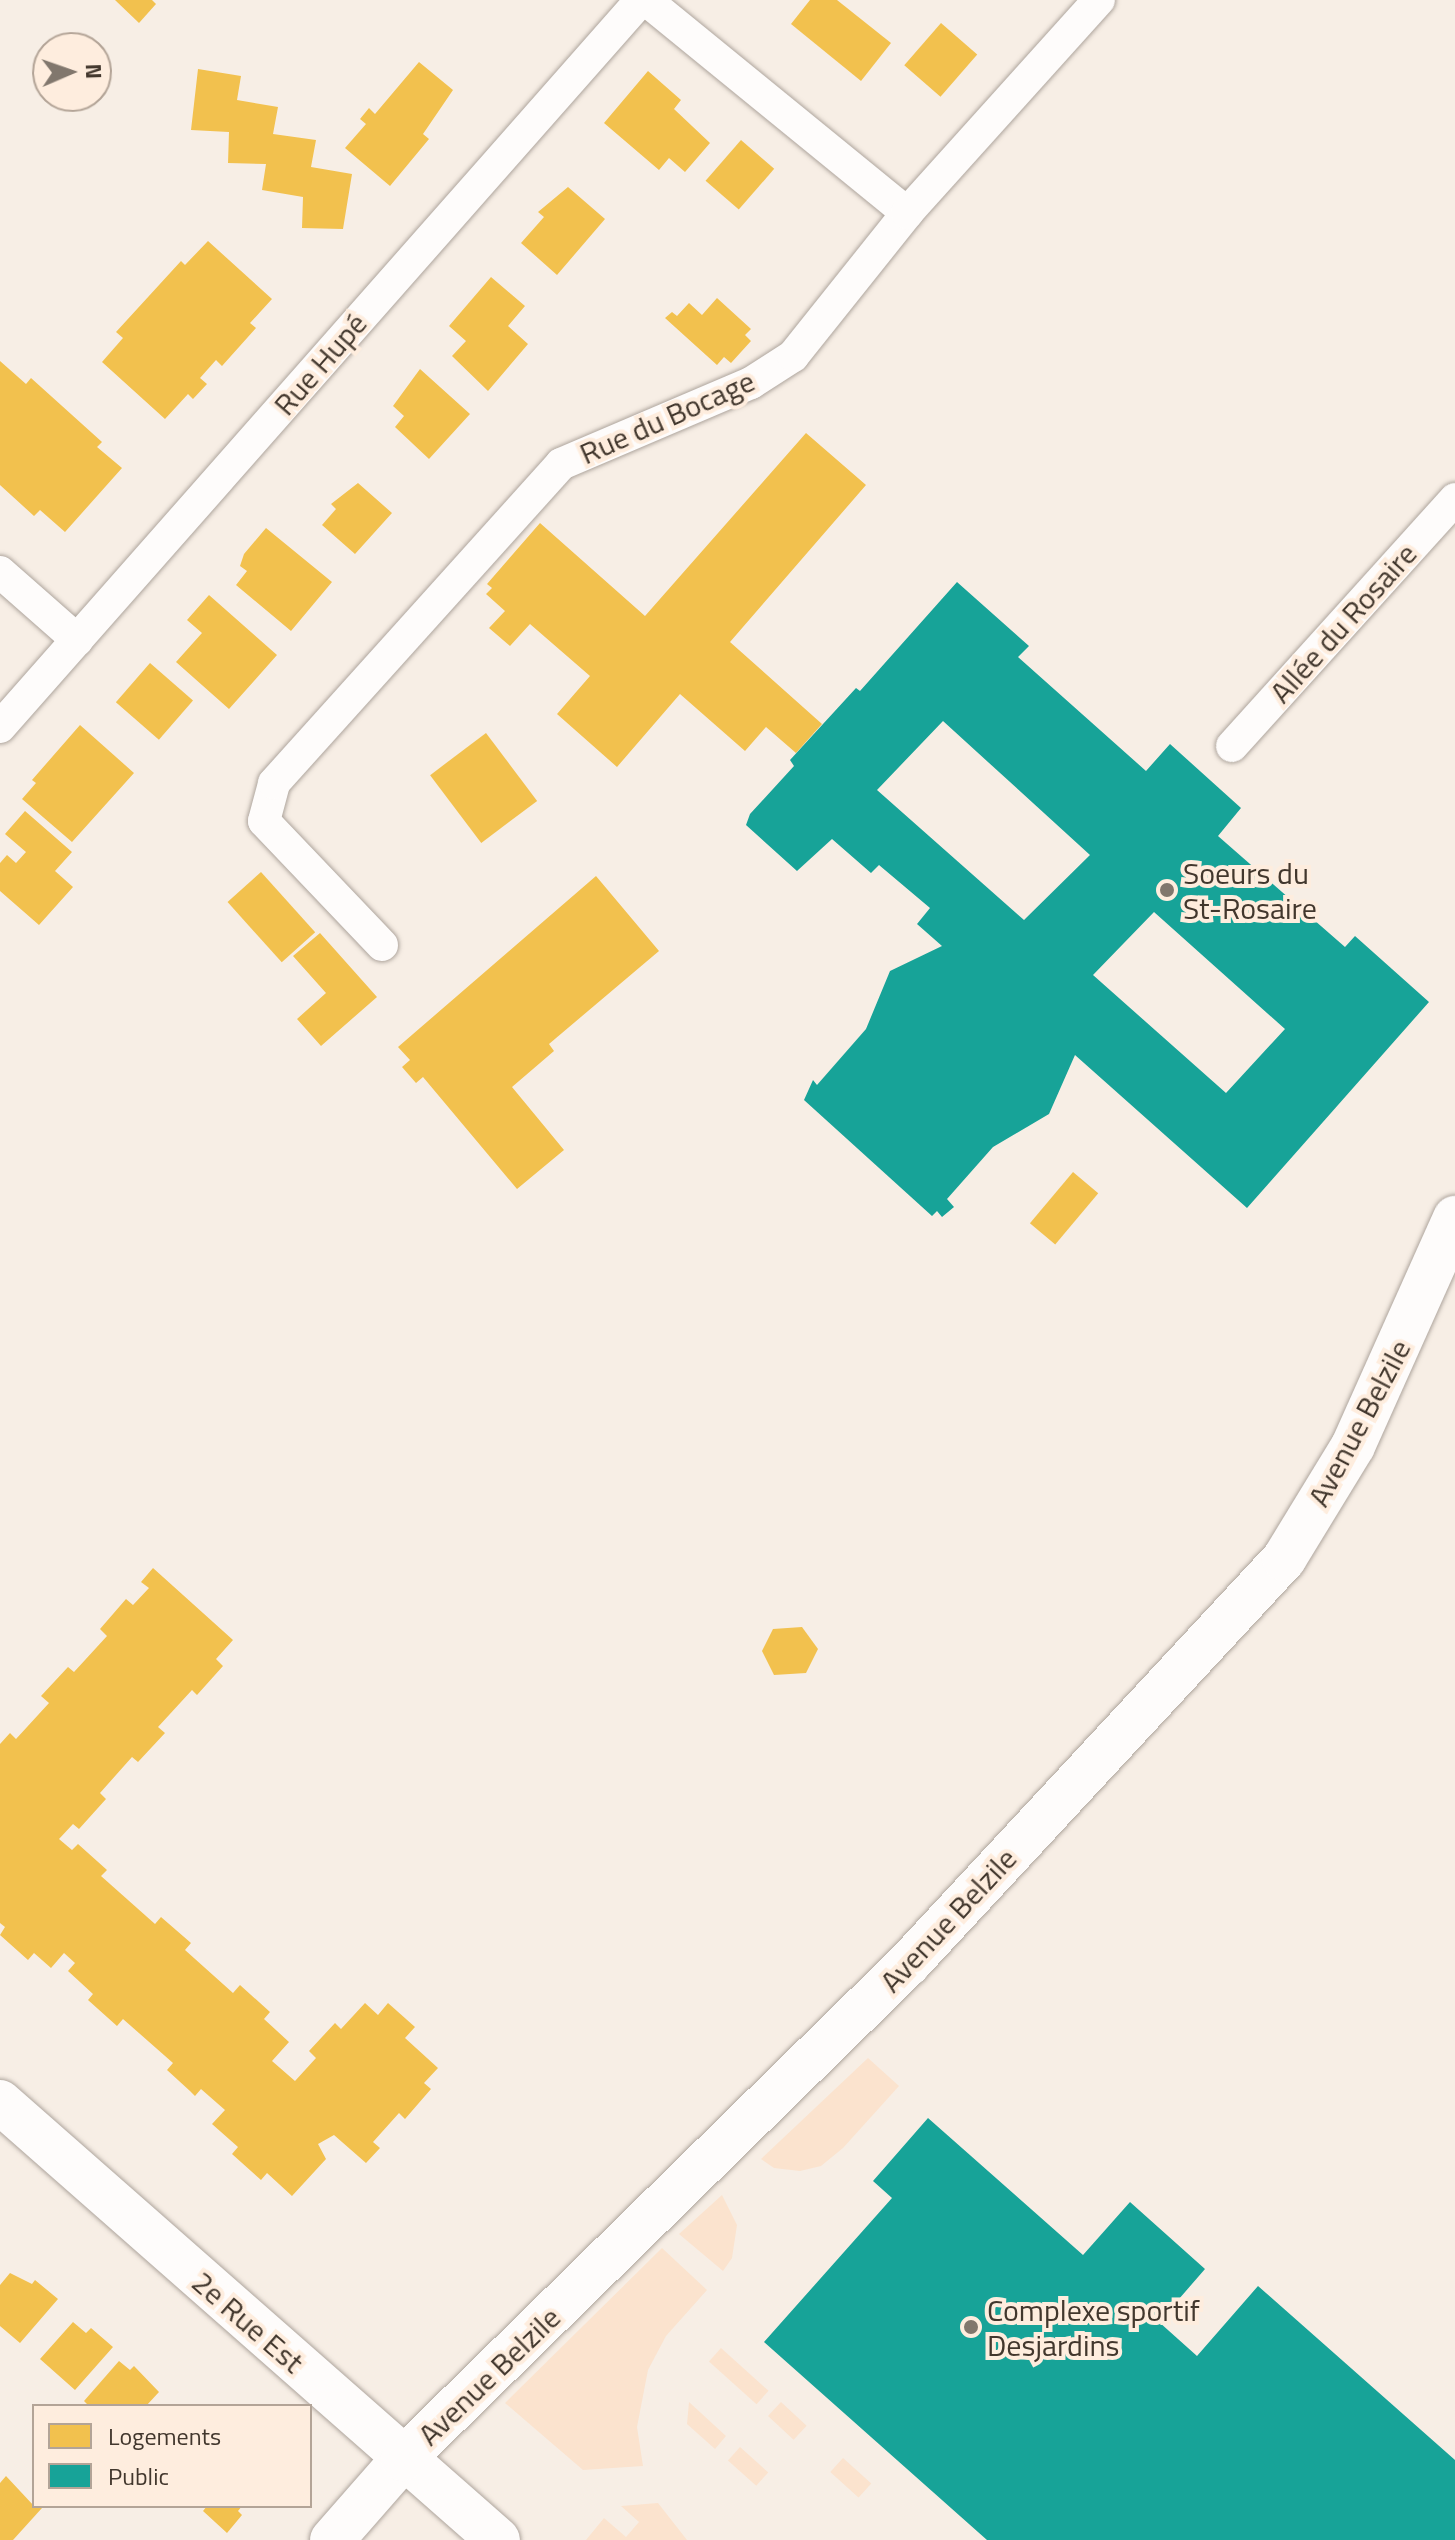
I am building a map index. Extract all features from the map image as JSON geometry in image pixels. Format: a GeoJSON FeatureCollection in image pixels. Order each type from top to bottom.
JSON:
{"type":"FeatureCollection","features":[{"type":"Feature","properties":{"kind":"street"},"geometry":{"type":"LineString","coordinates":[[644,0],[907,213]]}},
{"type":"Feature","properties":{"kind":"street","name":"Rue Hupé"},"geometry":{"type":"LineString","coordinates":[[0,727],[644,0]]}},
{"type":"Feature","properties":{"kind":"street","name":"Rue du Bocage"},"geometry":{"type":"LineString","coordinates":[[382,945],[264,821],[274,783],[561,464],[751,383],[793,356],[907,213],[1099,0]]}},
{"type":"Feature","properties":{"kind":"street","name":"Allée du Rosaire"},"geometry":{"type":"LineString","coordinates":[[1232,746],[1455,499]]}},
{"type":"Feature","properties":{"kind":"street"},"geometry":{"type":"LineString","coordinates":[[0,572],[77,640]]}},
{"type":"Feature","properties":{"kind":"street","name":"Avenue Belzile"},"geometry":{"type":"LineString","coordinates":[[332,2540],[403,2459],[816,2058],[1284,1559],[1353,1446],[1455,1218]]}},
{"type":"Feature","properties":{"kind":"street","name":"2e Rue Est"},"geometry":{"type":"LineString","coordinates":[[0,2102],[498,2540]]}},
{"type":"Feature","properties":{"kind":"shaded area"},"geometry":{"type":"Polygon","coordinates":[[[868,2058],[899,2086],[843,2148],[821,2166],[800,2171],[774,2168],[761,2159],[868,2058]]]}},
{"type":"Feature","properties":{"kind":"shaded area"},"geometry":{"type":"Polygon","coordinates":[[[722,2195],[737,2225],[732,2258],[723,2271],[679,2234],[722,2195]]]}},
{"type":"Feature","properties":{"kind":"shaded area"},"geometry":{"type":"Polygon","coordinates":[[[662,2248],[707,2290],[666,2336],[648,2370],[637,2427],[643,2466],[583,2470],[505,2403],[662,2248]]]}},
{"type":"Feature","properties":{"kind":"shaded area"},"geometry":{"type":"Polygon","coordinates":[[[721,2348],[769,2391],[757,2404],[709,2361],[721,2348]]]}},
{"type":"Feature","properties":{"kind":"shaded area"},"geometry":{"type":"Polygon","coordinates":[[[689,2402],[726,2436],[715,2449],[687,2424],[689,2402]]]}},
{"type":"Feature","properties":{"kind":"shaded area"},"geometry":{"type":"Polygon","coordinates":[[[781,2402],[807,2426],[794,2440],[768,2416],[781,2402]]]}},
{"type":"Feature","properties":{"kind":"shaded area"},"geometry":{"type":"Polygon","coordinates":[[[740,2447],[768,2472],[756,2486],[728,2460],[740,2447]]]}},
{"type":"Feature","properties":{"kind":"shaded area"},"geometry":{"type":"Polygon","coordinates":[[[843,2458],[871,2483],[859,2498],[830,2472],[843,2458]]]}},
{"type":"Feature","properties":{"kind":"shaded area"},"geometry":{"type":"Polygon","coordinates":[[[658,2503],[687,2540],[586,2540],[604,2518],[626,2537],[639,2522],[621,2506],[658,2503]]]}},
{"type":"Feature","properties":{"kind":"building: Logements"},"geometry":{"type":"Polygon","coordinates":[[[115,0],[152,0],[156,4],[139,23],[115,0]]]}},
{"type":"Feature","properties":{"kind":"building: Logements"},"geometry":{"type":"Polygon","coordinates":[[[810,0],[837,0],[891,43],[861,81],[791,24],[810,0]]]}},
{"type":"Feature","properties":{"kind":"building: Logements"},"geometry":{"type":"Polygon","coordinates":[[[941,23],[977,54],[940,97],[904,65],[941,23]]]}},
{"type":"Feature","properties":{"kind":"building: Logements"},"geometry":{"type":"Polygon","coordinates":[[[419,62],[453,90],[423,134],[429,139],[390,186],[345,148],[366,124],[360,119],[369,108],[375,114],[419,62]]]}},
{"type":"Feature","properties":{"kind":"building: Logements"},"geometry":{"type":"Polygon","coordinates":[[[198,69],[241,76],[237,100],[278,107],[273,134],[316,140],[311,167],[352,174],[343,229],[302,228],[303,197],[262,190],[266,164],[228,163],[229,132],[191,130],[198,69]]]}},
{"type":"Feature","properties":{"kind":"building: Logements"},"geometry":{"type":"Polygon","coordinates":[[[648,71],[681,100],[674,109],[710,143],[685,172],[669,158],[659,170],[604,123],[648,71]]]}},
{"type":"Feature","properties":{"kind":"building: Logements"},"geometry":{"type":"Polygon","coordinates":[[[741,140],[774,169],[739,210],[706,181],[741,140]]]}},
{"type":"Feature","properties":{"kind":"building: Logements"},"geometry":{"type":"Polygon","coordinates":[[[568,187],[605,219],[557,275],[521,243],[544,217],[538,212],[568,187]]]}},
{"type":"Feature","properties":{"kind":"building: Logements"},"geometry":{"type":"Polygon","coordinates":[[[208,241],[272,299],[250,323],[256,328],[222,366],[216,360],[200,378],[207,384],[193,399],[188,394],[165,419],[102,362],[123,338],[116,332],[181,261],[185,265],[208,241]]]}},
{"type":"Feature","properties":{"kind":"building: Logements"},"geometry":{"type":"Polygon","coordinates":[[[491,277],[525,306],[508,326],[528,344],[488,391],[452,356],[466,341],[449,326],[491,277]]]}},
{"type":"Feature","properties":{"kind":"building: Logements"},"geometry":{"type":"Polygon","coordinates":[[[717,298],[751,329],[745,335],[751,341],[731,363],[724,357],[717,365],[665,318],[672,312],[677,316],[689,303],[702,315],[717,298]]]}},
{"type":"Feature","properties":{"kind":"building: Logements"},"geometry":{"type":"Polygon","coordinates":[[[0,361],[26,384],[31,378],[102,442],[97,447],[122,468],[65,532],[40,510],[34,516],[0,485],[0,361]]]}},
{"type":"Feature","properties":{"kind":"building: Logements"},"geometry":{"type":"Polygon","coordinates":[[[420,369],[470,414],[429,459],[395,427],[404,416],[393,406],[420,369]]]}},
{"type":"Feature","properties":{"kind":"building: Logements"},"geometry":{"type":"Polygon","coordinates":[[[806,433],[866,485],[730,642],[822,724],[796,753],[766,727],[745,751],[680,694],[617,767],[557,714],[590,676],[530,624],[510,646],[489,628],[505,611],[486,594],[492,588],[487,584],[540,523],[645,616],[806,433]]]}},
{"type":"Feature","properties":{"kind":"building: Logements"},"geometry":{"type":"Polygon","coordinates":[[[358,483],[392,513],[355,554],[322,525],[336,509],[331,504],[358,483]]]}},
{"type":"Feature","properties":{"kind":"building: Logements"},"geometry":{"type":"Polygon","coordinates":[[[266,528],[332,582],[291,631],[236,585],[247,571],[240,566],[244,554],[266,528]]]}},
{"type":"Feature","properties":{"kind":"building: Logements"},"geometry":{"type":"Polygon","coordinates":[[[209,595],[277,655],[229,709],[176,662],[202,633],[187,620],[209,595]]]}},
{"type":"Feature","properties":{"kind":"building: Logements"},"geometry":{"type":"Polygon","coordinates":[[[150,663],[193,700],[159,740],[116,702],[150,663]]]}},
{"type":"Feature","properties":{"kind":"building: Logements"},"geometry":{"type":"Polygon","coordinates":[[[80,725],[134,773],[72,842],[22,799],[36,783],[32,780],[80,725]]]}},
{"type":"Feature","properties":{"kind":"building: Logements"},"geometry":{"type":"Polygon","coordinates":[[[486,733],[537,801],[481,843],[430,775],[486,733]]]}},
{"type":"Feature","properties":{"kind":"building: Logements"},"geometry":{"type":"Polygon","coordinates":[[[25,811],[72,852],[55,871],[73,887],[39,925],[0,891],[0,863],[7,855],[16,863],[26,852],[5,834],[25,811]]]}},
{"type":"Feature","properties":{"kind":"building: Logements"},"geometry":{"type":"Polygon","coordinates":[[[261,872],[315,932],[282,962],[228,902],[261,872]]]}},
{"type":"Feature","properties":{"kind":"building: Logements"},"geometry":{"type":"Polygon","coordinates":[[[596,876],[659,951],[549,1044],[554,1051],[512,1087],[564,1150],[517,1189],[423,1077],[416,1083],[402,1067],[410,1060],[398,1047],[596,876]]]}},
{"type":"Feature","properties":{"kind":"building: Logements"},"geometry":{"type":"Polygon","coordinates":[[[320,933],[377,997],[321,1046],[297,1019],[326,993],[293,956],[320,933]]]}},
{"type":"Feature","properties":{"kind":"building: Logements"},"geometry":{"type":"Polygon","coordinates":[[[1073,1172],[1098,1193],[1055,1245],[1030,1223],[1073,1172]]]}},
{"type":"Feature","properties":{"kind":"building: Logements"},"geometry":{"type":"Polygon","coordinates":[[[153,1568],[233,1640],[216,1659],[223,1666],[197,1695],[192,1690],[158,1727],[165,1733],[138,1762],[132,1757],[100,1793],[106,1799],[79,1829],[73,1824],[59,1839],[72,1850],[78,1844],[107,1870],[101,1876],[155,1924],[161,1917],[191,1943],[185,1950],[233,1993],[240,1985],[270,2012],[264,2019],[289,2042],[272,2061],[295,2081],[316,2058],[309,2051],[335,2023],[341,2029],[365,2003],[378,2015],[388,2003],[415,2027],[405,2038],[438,2068],[424,2083],[431,2089],[405,2119],[399,2113],[373,2142],[380,2148],[366,2163],[334,2135],[318,2144],[326,2159],[292,2196],[267,2173],[261,2180],[232,2154],[238,2147],[212,2124],[225,2110],[201,2089],[195,2096],[167,2070],[173,2063],[123,2019],[117,2026],[88,2000],[93,1994],[68,1971],[75,1963],[64,1953],[51,1968],[34,1953],[28,1960],[0,1935],[5,1927],[0,1923],[0,1744],[10,1733],[16,1739],[49,1703],[41,1696],[68,1667],[74,1672],[107,1636],[100,1629],[126,1599],[133,1605],[149,1588],[141,1582],[153,1568]]]}},
{"type":"Feature","properties":{"kind":"building: Logements"},"geometry":{"type":"Polygon","coordinates":[[[802,1627],[818,1649],[806,1673],[774,1675],[762,1651],[773,1629],[802,1627]]]}},
{"type":"Feature","properties":{"kind":"building: Logements"},"geometry":{"type":"Polygon","coordinates":[[[10,2273],[32,2284],[35,2280],[58,2299],[20,2343],[0,2326],[0,2285],[10,2273]]]}},
{"type":"Feature","properties":{"kind":"building: Logements"},"geometry":{"type":"Polygon","coordinates":[[[73,2322],[86,2333],[91,2328],[113,2347],[75,2390],[40,2359],[73,2322]]]}},
{"type":"Feature","properties":{"kind":"building: Logements"},"geometry":{"type":"Polygon","coordinates":[[[119,2361],[130,2370],[134,2366],[159,2392],[148,2404],[87,2404],[84,2401],[119,2361]]]}},
{"type":"Feature","properties":{"kind":"building: Logements"},"geometry":{"type":"Polygon","coordinates":[[[6,2476],[32,2504],[32,2508],[42,2508],[13,2540],[0,2540],[0,2483],[6,2476]]]}},
{"type":"Feature","properties":{"kind":"building: Logements"},"geometry":{"type":"Polygon","coordinates":[[[205,2508],[240,2508],[238,2511],[242,2515],[227,2533],[203,2511],[205,2508]]]}},
{"type":"Feature","properties":{"kind":"building: Public","name":"Soeurs du St-Rosaire"},"geometry":{"type":"Polygon","coordinates":[[[957,582],[1029,646],[1018,657],[1146,771],[1170,744],[1241,808],[1218,836],[1345,947],[1355,936],[1429,1002],[1247,1208],[1075,1055],[1049,1114],[993,1147],[947,1199],[954,1207],[942,1217],[937,1211],[932,1216],[804,1100],[813,1080],[817,1085],[866,1029],[890,971],[942,946],[917,924],[930,908],[879,865],[871,873],[832,839],[797,871],[746,825],[750,814],[794,766],[790,760],[856,688],[860,691],[957,582]],[[943,721],[877,790],[1024,920],[1090,855],[943,721]],[[1154,912],[1093,975],[1226,1093],[1285,1029],[1154,912]]]}},
{"type":"Feature","properties":{"kind":"building: Public","name":"Complexe sportif Desjardins"},"geometry":{"type":"Polygon","coordinates":[[[928,2118],[1083,2255],[1130,2202],[1205,2269],[1159,2322],[1197,2356],[1258,2286],[1455,2460],[1455,2540],[987,2540],[764,2342],[892,2198],[873,2181],[928,2118]]]}},
{"type":"Feature","properties":{"kind":"place","name":"Soeurs du St-Rosaire"},"geometry":{"type":"Point","coordinates":[1167,890]}},
{"type":"Feature","properties":{"kind":"place","name":"Complexe sportif Desjardins"},"geometry":{"type":"Point","coordinates":[971,2327]}}]}
